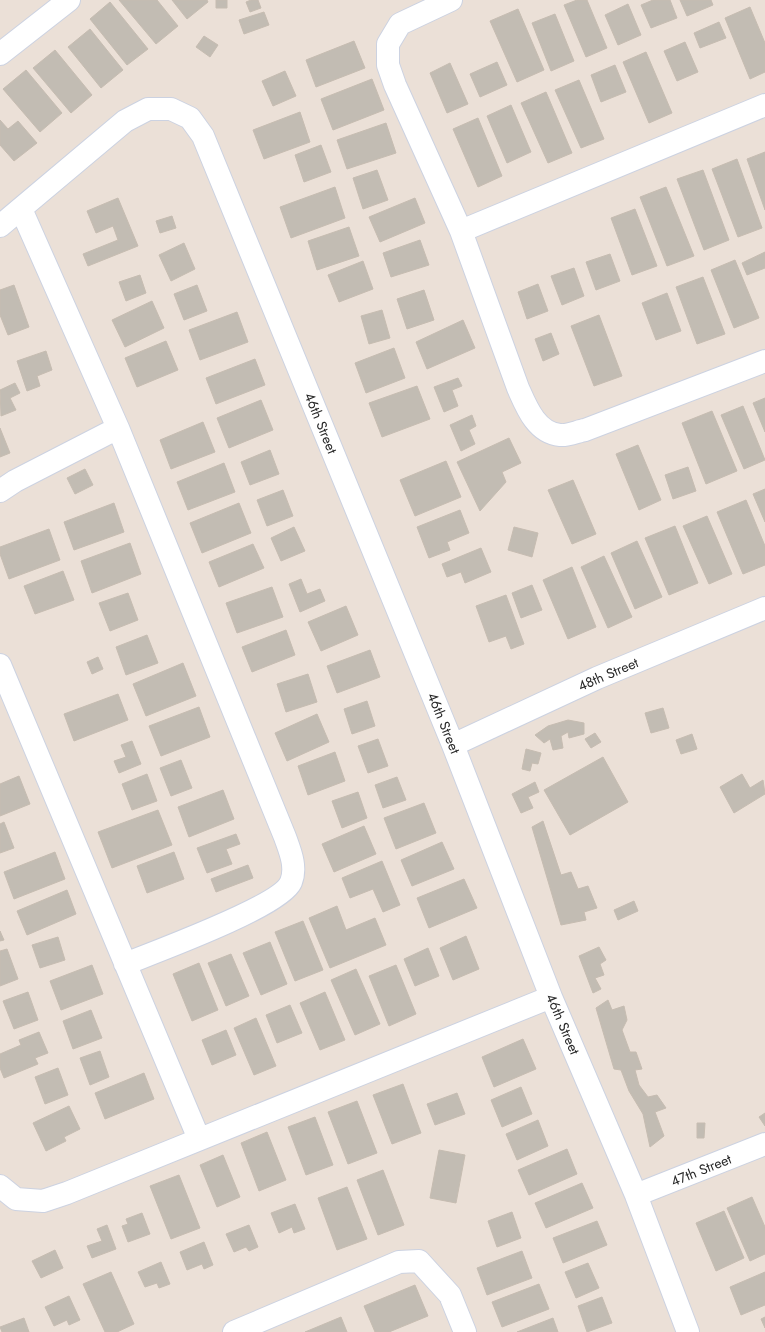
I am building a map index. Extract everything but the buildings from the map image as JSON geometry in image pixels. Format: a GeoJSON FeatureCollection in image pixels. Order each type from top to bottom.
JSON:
{"type":"FeatureCollection","features":[{"type":"Feature","properties":{"kind":"street"},"geometry":{"type":"LineString","coordinates":[[0,54],[69,0]]}},
{"type":"Feature","properties":{"kind":"street"},"geometry":{"type":"LineString","coordinates":[[451,0],[400,24],[388,44],[388,65],[395,85],[461,231],[518,388],[529,412],[542,428],[560,435],[585,430],[765,361]]}},
{"type":"Feature","properties":{"kind":"street"},"geometry":{"type":"LineString","coordinates":[[461,231],[765,105]]}},
{"type":"Feature","properties":{"kind":"street","name":"46th Street"},"geometry":{"type":"LineString","coordinates":[[21,209],[125,120],[148,109],[171,109],[190,118],[203,136],[453,745],[551,996],[636,1195],[688,1332]]}},
{"type":"Feature","properties":{"kind":"street"},"geometry":{"type":"LineString","coordinates":[[0,226],[21,209],[118,428],[285,837],[293,861],[291,882],[274,900],[246,914],[125,964]]}},
{"type":"Feature","properties":{"kind":"street"},"geometry":{"type":"LineString","coordinates":[[0,491],[118,428]]}},
{"type":"Feature","properties":{"kind":"street","name":"48th Street"},"geometry":{"type":"LineString","coordinates":[[453,745],[597,678],[765,608]]}},
{"type":"Feature","properties":{"kind":"street"},"geometry":{"type":"LineString","coordinates":[[0,664],[199,1139]]}},
{"type":"Feature","properties":{"kind":"street"},"geometry":{"type":"LineString","coordinates":[[0,1186],[16,1199],[43,1201],[67,1193],[551,996]]}},
{"type":"Feature","properties":{"kind":"street","name":"47th Street"},"geometry":{"type":"LineString","coordinates":[[636,1195],[765,1144]]}},
{"type":"Feature","properties":{"kind":"street"},"geometry":{"type":"LineString","coordinates":[[247,1330],[399,1262],[419,1260],[450,1295],[464,1332]]}}]}
